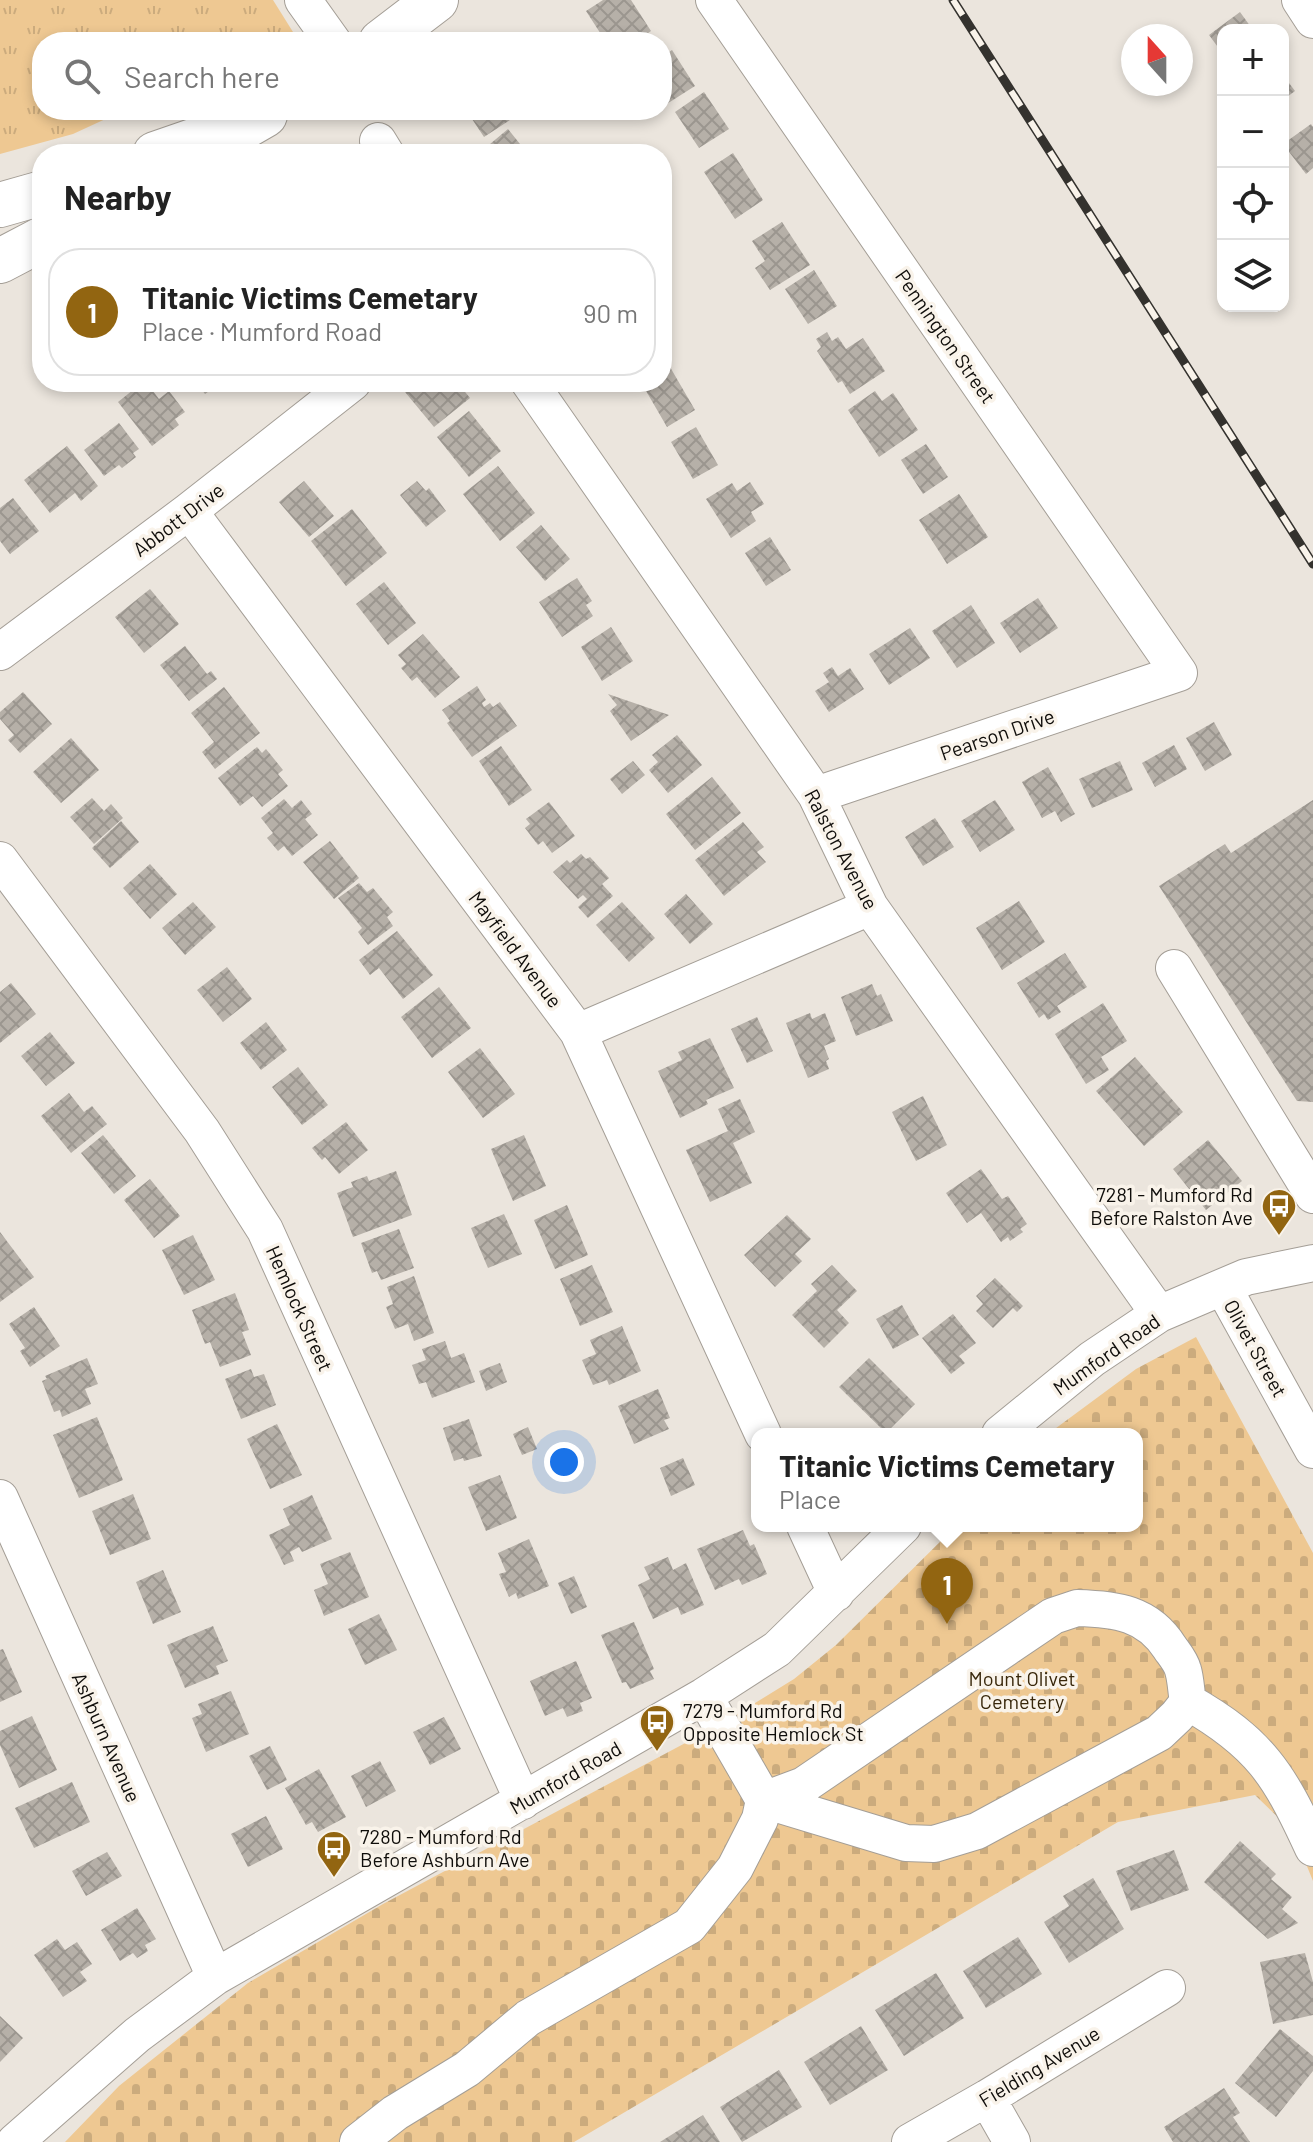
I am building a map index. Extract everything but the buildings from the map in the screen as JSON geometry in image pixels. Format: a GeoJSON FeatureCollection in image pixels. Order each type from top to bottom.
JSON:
{"type":"FeatureCollection","features":[{"type":"Feature","properties":{"kind":"main road"},"geometry":{"type":"LineString","coordinates":[[394,32],[436,0]]}},
{"type":"Feature","properties":{"kind":"main road"},"geometry":{"type":"LineString","coordinates":[[183,144],[250,120]]}},
{"type":"Feature","properties":{"kind":"main road"},"geometry":{"type":"LineString","coordinates":[[216,144],[258,120]]}},
{"type":"Feature","properties":{"kind":"main road"},"geometry":{"type":"LineString","coordinates":[[0,205],[32,196]]}},
{"type":"Feature","properties":{"kind":"main road"},"geometry":{"type":"LineString","coordinates":[[0,261],[32,244]]}},
{"type":"Feature","properties":{"kind":"street"},"geometry":{"type":"LineString","coordinates":[[303,0],[326,32]]}},
{"type":"Feature","properties":{"kind":"street","name":"Pennington Street"},"geometry":{"type":"LineString","coordinates":[[714,0],[1179,673]]}},
{"type":"Feature","properties":{"kind":"street"},"geometry":{"type":"LineString","coordinates":[[1300,0],[1313,20]]}},
{"type":"Feature","properties":{"kind":"street","name":"Abbott Drive"},"geometry":{"type":"LineString","coordinates":[[0,652],[189,511],[340,392]]}},
{"type":"Feature","properties":{"kind":"street","name":"Ralston Avenue"},"geometry":{"type":"LineString","coordinates":[[536,392],[816,795],[870,907],[1159,1314]]}},
{"type":"Feature","properties":{"kind":"street","name":"Mayfield Avenue"},"geometry":{"type":"LineString","coordinates":[[189,511],[578,1032],[760,1428]]}},
{"type":"Feature","properties":{"kind":"street","name":"Pearson Drive"},"geometry":{"type":"LineString","coordinates":[[816,795],[1179,673]]}},
{"type":"Feature","properties":{"kind":"street","name":"Hemlock Street"},"geometry":{"type":"LineString","coordinates":[[0,860],[202,1131],[265,1230],[523,1801]]}},
{"type":"Feature","properties":{"kind":"street"},"geometry":{"type":"LineString","coordinates":[[578,1032],[870,907]]}},
{"type":"Feature","properties":{"kind":"street"},"geometry":{"type":"LineString","coordinates":[[1174,968],[1309,1184]]}},
{"type":"Feature","properties":{"kind":"street","name":"Mumford Road"},"geometry":{"type":"LineString","coordinates":[[1007,1428],[1092,1359],[1159,1314],[1246,1277],[1313,1263]]}},
{"type":"Feature","properties":{"kind":"street","name":"Olivet Street"},"geometry":{"type":"LineString","coordinates":[[1223,1287],[1313,1450]]}},
{"type":"Feature","properties":{"kind":"street","name":"Ashburn Avenue"},"geometry":{"type":"LineString","coordinates":[[1,1504],[215,1977]]}},
{"type":"Feature","properties":{"kind":"street"},"geometry":{"type":"LineString","coordinates":[[808,1532],[836,1593]]}},
{"type":"Feature","properties":{"kind":"street","name":"Mumford Road"},"geometry":{"type":"LineString","coordinates":[[15,2142],[137,2035],[215,1977],[704,1696],[777,1649],[897,1532]]}},
{"type":"Feature","properties":{"kind":"street"},"geometry":{"type":"LineString","coordinates":[[1077,1608],[1103,1609],[1129,1615],[1154,1626],[1183,1667],[1188,1702],[1159,1733],[958,1839],[934,1844],[906,1843],[764,1800],[804,1785],[1053,1616],[1077,1608]]}},
{"type":"Feature","properties":{"kind":"street"},"geometry":{"type":"LineString","coordinates":[[358,2142],[395,2113],[467,2069],[528,2018],[689,1926],[735,1868],[760,1819],[764,1800],[704,1696]]}},
{"type":"Feature","properties":{"kind":"street"},"geometry":{"type":"LineString","coordinates":[[1188,1702],[1220,1720],[1267,1761],[1289,1795],[1313,1848]]}},
{"type":"Feature","properties":{"kind":"street","name":"Fielding Avenue"},"geometry":{"type":"LineString","coordinates":[[910,2142],[1167,1988]]}},
{"type":"Feature","properties":{"kind":"street"},"geometry":{"type":"LineString","coordinates":[[987,2098],[1012,2142]]}},
{"type":"Feature","properties":{"kind":"green space"},"geometry":{"type":"Polygon","coordinates":[[[0,0],[273,0],[293,32],[32,32],[32,120],[103,120],[73,134],[0,154],[0,0]]]}},
{"type":"Feature","properties":{"kind":"green space","name":"Mount Olivet Cemetery"},"geometry":{"type":"Polygon","coordinates":[[[1196,1337],[1313,1553],[1313,1881],[1293,1832],[1255,1795],[1118,1822],[574,2142],[65,2142],[119,2086],[248,1983],[383,1904],[721,1724],[794,1679],[836,1645],[950,1532],[1143,1532],[1143,1428],[1056,1428],[1136,1369],[1196,1337]]]}},
{"type":"Feature","properties":{"kind":"railway"},"geometry":{"type":"LineString","coordinates":[[953,0],[1313,564]]}},
{"type":"Feature","properties":{"kind":"place","name":"7281 - Mumford Rd Before Ralston Ave"},"geometry":{"type":"Point","coordinates":[1279,1237]}},
{"type":"Feature","properties":{"kind":"place","name":"Titanic Victims Cemetary"},"geometry":{"type":"Point","coordinates":[947,1624]}},
{"type":"Feature","properties":{"kind":"place","name":"7279 - Mumford Rd Opposite Hemlock St"},"geometry":{"type":"Point","coordinates":[657,1753]}},
{"type":"Feature","properties":{"kind":"place","name":"7280 - Mumford Rd Before Ashburn Ave"},"geometry":{"type":"Point","coordinates":[334,1879]}}]}
